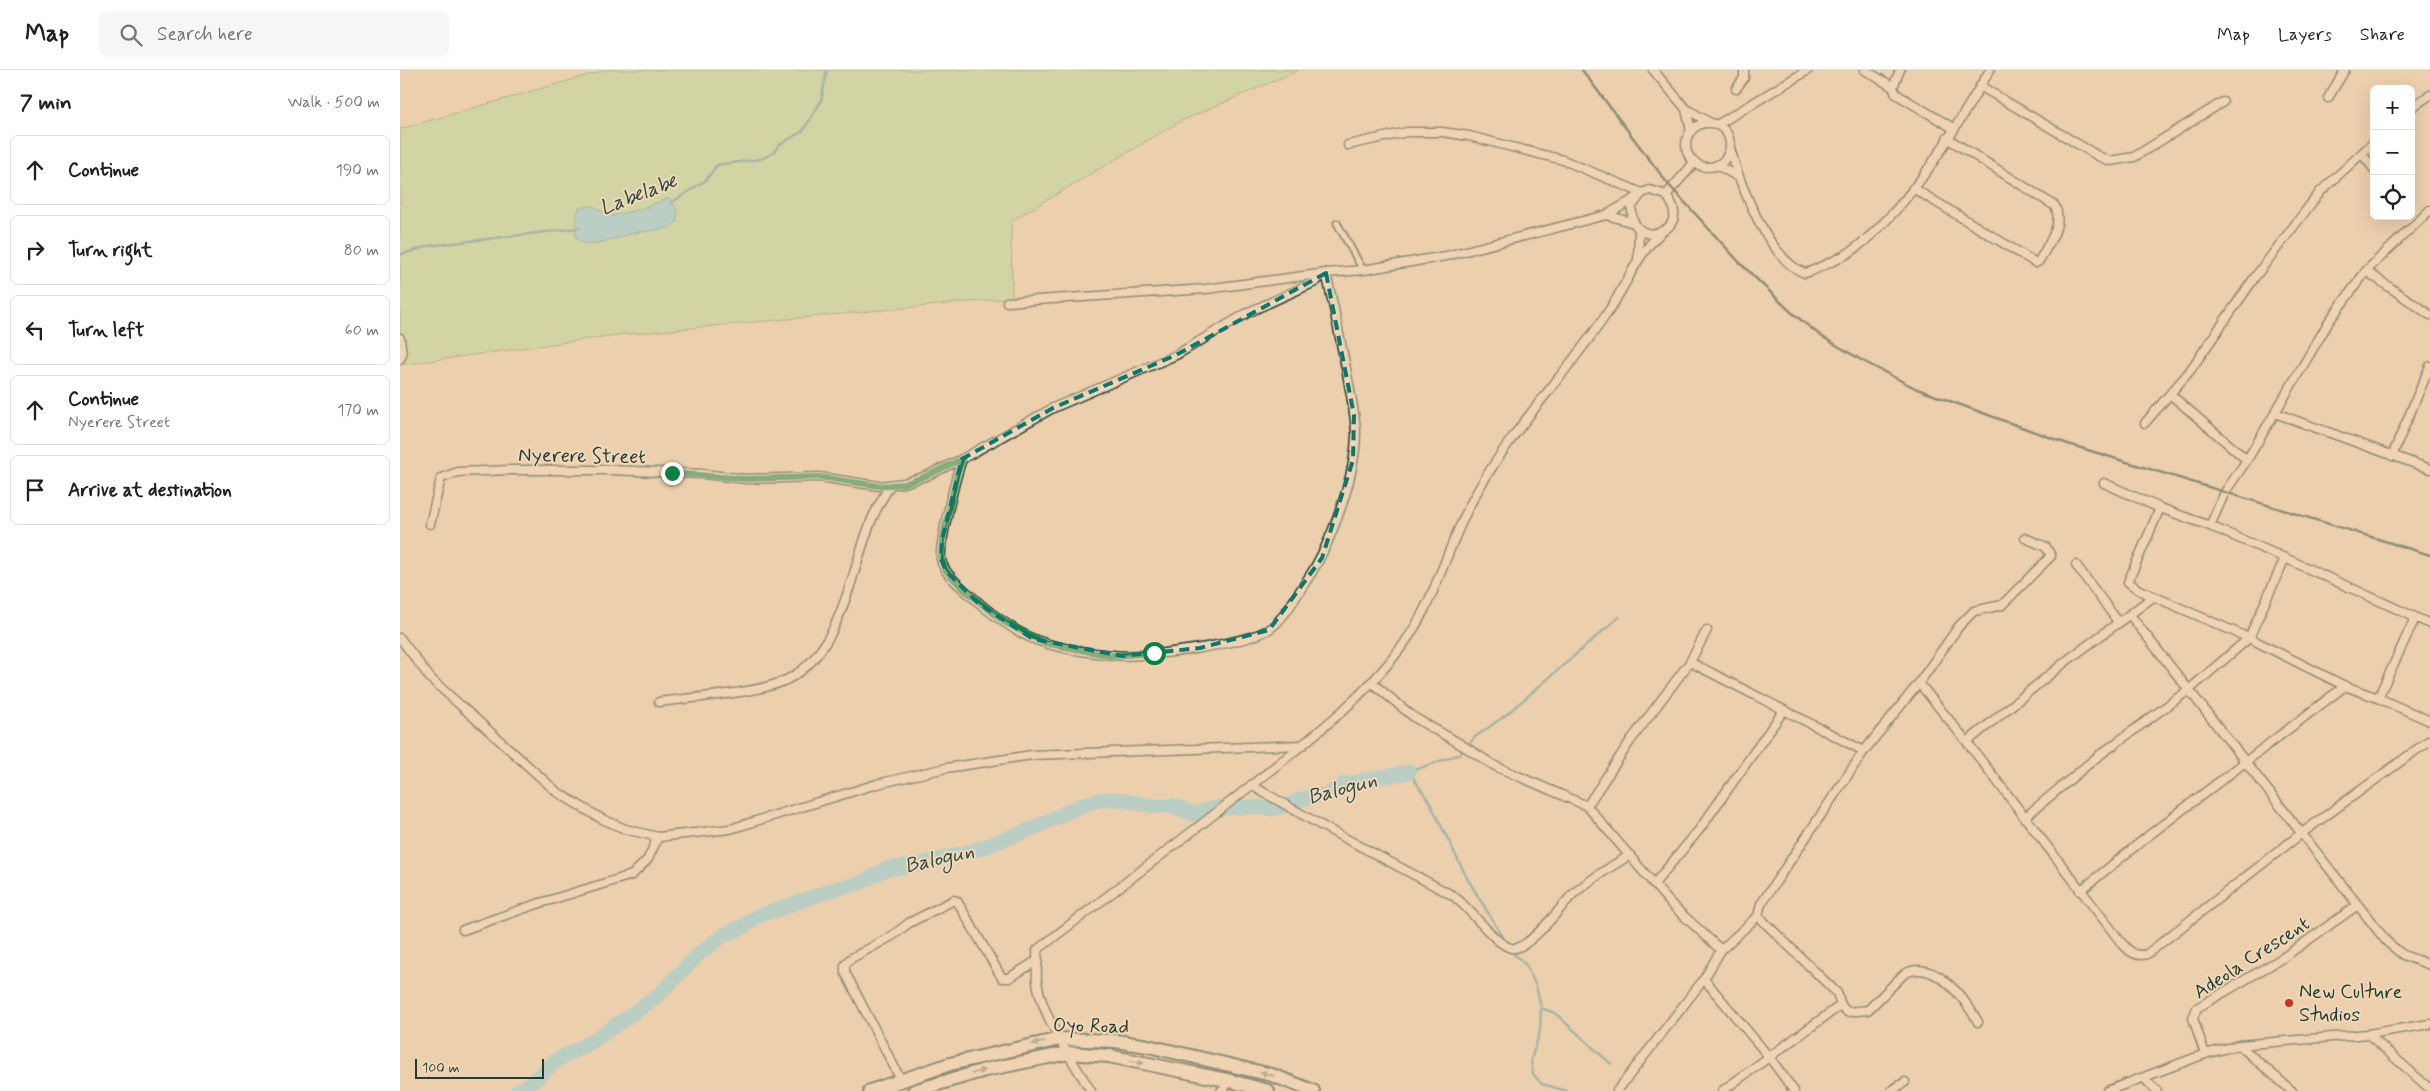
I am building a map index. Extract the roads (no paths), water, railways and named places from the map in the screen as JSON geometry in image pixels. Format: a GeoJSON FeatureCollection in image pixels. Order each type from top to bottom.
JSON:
{"type":"FeatureCollection","features":[{"type":"Feature","properties":{"kind":"main road","name":"Oyo Road"},"geometry":{"type":"LineString","coordinates":[[870,1091],[980,1056],[1060,1039],[1116,1041],[1148,1046],[1272,1075],[1313,1091]]}},
{"type":"Feature","properties":{"kind":"main road","name":"Oyo Road"},"geometry":{"type":"LineString","coordinates":[[914,1091],[985,1070],[1068,1053],[1109,1056],[1230,1081],[1268,1091]]}},
{"type":"Feature","properties":{"kind":"street"},"geometry":{"type":"LineString","coordinates":[[1653,70],[1686,109],[1714,124],[1729,136],[1730,148],[1738,177],[1748,203],[1781,254],[1790,265],[1805,273],[1853,250],[1897,207],[1913,188],[1947,138],[1990,70]]}},
{"type":"Feature","properties":{"kind":"street"},"geometry":{"type":"LineString","coordinates":[[1736,89],[1744,78],[1744,70]]}},
{"type":"Feature","properties":{"kind":"street"},"geometry":{"type":"LineString","coordinates":[[1691,131],[1700,124],[1714,124],[1808,70]]}},
{"type":"Feature","properties":{"kind":"street"},"geometry":{"type":"LineString","coordinates":[[1865,70],[1893,86],[1896,94],[1904,100],[1953,128]]}},
{"type":"Feature","properties":{"kind":"street"},"geometry":{"type":"LineString","coordinates":[[1893,86],[1900,70]]}},
{"type":"Feature","properties":{"kind":"street"},"geometry":{"type":"LineString","coordinates":[[2328,98],[2345,70]]}},
{"type":"Feature","properties":{"kind":"street"},"geometry":{"type":"LineString","coordinates":[[1980,86],[2098,156],[2110,161],[2134,157],[2223,102]]}},
{"type":"Feature","properties":{"kind":"street"},"geometry":{"type":"LineString","coordinates":[[2415,105],[2430,95]]}},
{"type":"Feature","properties":{"kind":"street"},"geometry":{"type":"LineString","coordinates":[[1686,109],[1691,131],[1686,148],[1695,162],[1706,167],[1717,165],[1726,158],[1730,148]]}},
{"type":"Feature","properties":{"kind":"street"},"geometry":{"type":"LineString","coordinates":[[1348,145],[1407,132],[1451,133],[1562,160],[1639,196]]}},
{"type":"Feature","properties":{"kind":"street"},"geometry":{"type":"LineString","coordinates":[[1913,188],[2036,263],[2039,261],[2057,224],[2055,206],[1947,138]]}},
{"type":"Feature","properties":{"kind":"street"},"geometry":{"type":"LineString","coordinates":[[2145,423],[2189,372],[2295,223],[2320,192],[2370,146]]}},
{"type":"Feature","properties":{"kind":"street"},"geometry":{"type":"LineString","coordinates":[[2362,154],[2370,164]]}},
{"type":"Feature","properties":{"kind":"street"},"geometry":{"type":"LineString","coordinates":[[1666,195],[1695,162]]}},
{"type":"Feature","properties":{"kind":"street"},"geometry":{"type":"LineString","coordinates":[[1717,165],[1738,177]]}},
{"type":"Feature","properties":{"kind":"street"},"geometry":{"type":"LineString","coordinates":[[1007,302],[1206,289],[1363,270],[1446,256],[1606,215],[1650,190],[1666,195],[1674,210],[1674,218],[1652,241],[1638,260],[1609,311],[1582,350],[1502,451],[1475,494],[1418,622],[1404,645],[1371,682],[1303,745],[1229,804],[1037,950],[1038,982],[1044,1004],[1060,1039],[1091,1091]]}},
{"type":"Feature","properties":{"kind":"street"},"geometry":{"type":"LineString","coordinates":[[1639,196],[1632,206],[1634,222],[1639,229],[1647,233],[1663,231]]}},
{"type":"Feature","properties":{"kind":"street"},"geometry":{"type":"LineString","coordinates":[[2415,218],[2430,210]]}},
{"type":"Feature","properties":{"kind":"street"},"geometry":{"type":"LineString","coordinates":[[1606,215],[1634,222]]}},
{"type":"Feature","properties":{"kind":"street"},"geometry":{"type":"LineString","coordinates":[[2210,526],[2225,492],[2247,460],[2330,320],[2366,271],[2412,220]]}},
{"type":"Feature","properties":{"kind":"street"},"geometry":{"type":"LineString","coordinates":[[1337,223],[1363,270]]}},
{"type":"Feature","properties":{"kind":"street"},"geometry":{"type":"LineString","coordinates":[[1638,260],[1639,229]]}},
{"type":"Feature","properties":{"kind":"street"},"geometry":{"type":"LineString","coordinates":[[2366,271],[2430,315]]}},
{"type":"Feature","properties":{"kind":"street"},"geometry":{"type":"LineString","coordinates":[[962,459],[942,540],[941,559],[946,571],[973,598],[1004,622],[1033,639],[1053,645],[1122,656],[1200,648],[1254,636],[1269,630],[1282,617],[1322,558],[1336,523],[1353,460],[1356,433],[1354,415],[1326,273]]}},
{"type":"Feature","properties":{"kind":"street"},"geometry":{"type":"LineString","coordinates":[[659,702],[761,688],[787,680],[808,665],[825,642],[838,617],[872,518],[890,485],[904,484],[926,476],[962,459],[1053,408],[1176,355],[1248,312],[1308,286],[1326,273]]}},
{"type":"Feature","properties":{"kind":"street"},"geometry":{"type":"LineString","coordinates":[[400,338],[402,355],[400,359]]}},
{"type":"Feature","properties":{"kind":"street"},"geometry":{"type":"LineString","coordinates":[[2392,456],[2430,366]]}},
{"type":"Feature","properties":{"kind":"street"},"geometry":{"type":"LineString","coordinates":[[2170,394],[2247,460]]}},
{"type":"Feature","properties":{"kind":"street"},"geometry":{"type":"LineString","coordinates":[[2275,413],[2430,470]]}},
{"type":"Feature","properties":{"kind":"street","name":"Nyerere Street"},"geometry":{"type":"LineString","coordinates":[[430,524],[441,478],[458,472],[619,470],[703,474],[746,479],[819,477],[879,486],[890,485]]}},
{"type":"Feature","properties":{"kind":"street"},"geometry":{"type":"LineString","coordinates":[[2104,483],[2160,508],[2210,526],[2285,558],[2430,624]]}},
{"type":"Feature","properties":{"kind":"street"},"geometry":{"type":"LineString","coordinates":[[2160,508],[2128,582],[2153,596],[2249,638],[2345,686],[2430,721]]}},
{"type":"Feature","properties":{"kind":"street"},"geometry":{"type":"LineString","coordinates":[[1617,1091],[1704,979],[1721,950],[1758,916],[1761,904],[1864,751],[1919,683],[1959,626],[1974,611],[2002,605],[2047,561],[2050,556],[2046,547],[2025,538]]}},
{"type":"Feature","properties":{"kind":"street"},"geometry":{"type":"LineString","coordinates":[[2024,818],[2097,757],[2190,689],[2249,638],[2285,558]]}},
{"type":"Feature","properties":{"kind":"street"},"geometry":{"type":"LineString","coordinates":[[2076,565],[2119,623]]}},
{"type":"Feature","properties":{"kind":"street"},"geometry":{"type":"LineString","coordinates":[[1968,742],[2065,662],[2153,596]]}},
{"type":"Feature","properties":{"kind":"street"},"geometry":{"type":"LineString","coordinates":[[2130,615],[2190,689],[2245,763],[2396,951],[2430,965]]}},
{"type":"Feature","properties":{"kind":"street"},"geometry":{"type":"LineString","coordinates":[[2378,698],[2415,618]]}},
{"type":"Feature","properties":{"kind":"street"},"geometry":{"type":"LineString","coordinates":[[1587,806],[1632,740],[1690,662],[1707,630]]}},
{"type":"Feature","properties":{"kind":"street"},"geometry":{"type":"LineString","coordinates":[[400,638],[431,679],[557,792],[600,818],[625,829],[658,837],[730,829],[877,784],[946,768],[1032,755],[1303,745]]}},
{"type":"Feature","properties":{"kind":"street"},"geometry":{"type":"LineString","coordinates":[[1690,662],[1864,751]]}},
{"type":"Feature","properties":{"kind":"street"},"geometry":{"type":"LineString","coordinates":[[1371,682],[1415,718],[1462,744],[1494,766],[1587,806],[1671,904],[1721,950]]}},
{"type":"Feature","properties":{"kind":"street"},"geometry":{"type":"LineString","coordinates":[[1919,683],[1968,742],[2080,891],[2130,953],[2141,956],[2147,954],[2302,833],[2430,740]]}},
{"type":"Feature","properties":{"kind":"street"},"geometry":{"type":"LineString","coordinates":[[2080,891],[2345,686]]}},
{"type":"Feature","properties":{"kind":"street"},"geometry":{"type":"LineString","coordinates":[[1654,884],[1699,830],[1784,710]]}},
{"type":"Feature","properties":{"kind":"street"},"geometry":{"type":"LineString","coordinates":[[1251,785],[1452,895],[1463,902],[1503,944],[1511,948],[1519,948],[1533,937],[1574,894],[1597,875],[1630,855]]}},
{"type":"Feature","properties":{"kind":"street"},"geometry":{"type":"LineString","coordinates":[[463,930],[534,905],[632,875],[648,859],[658,837]]}},
{"type":"Feature","properties":{"kind":"street"},"geometry":{"type":"LineString","coordinates":[[901,1080],[845,972],[845,965],[850,959],[892,936],[909,923],[954,900],[957,901],[1002,978],[1009,978],[1038,960]]}},
{"type":"Feature","properties":{"kind":"street","name":"Adeola Crescent"},"geometry":{"type":"LineString","coordinates":[[2204,1053],[2193,1018],[2197,1008],[2284,957],[2358,905]]}},
{"type":"Feature","properties":{"kind":"street"},"geometry":{"type":"LineString","coordinates":[[1758,916],[1837,993],[1841,1005],[1847,1012],[1856,1013],[1868,1010],[1904,974],[1921,969],[1937,974],[1973,1013],[1978,1022]]}},
{"type":"Feature","properties":{"kind":"street"},"geometry":{"type":"LineString","coordinates":[[1704,979],[1770,1058],[1794,1091]]}},
{"type":"Feature","properties":{"kind":"street"},"geometry":{"type":"LineString","coordinates":[[1722,1091],[1841,1005]]}},
{"type":"Feature","properties":{"kind":"street"},"geometry":{"type":"LineString","coordinates":[[2107,1091],[2204,1053],[2239,1045],[2368,1034],[2430,1024]]}},
{"type":"Feature","properties":{"kind":"street"},"geometry":{"type":"LineString","coordinates":[[2368,1034],[2430,1089]]}},
{"type":"Feature","properties":{"kind":"street"},"geometry":{"type":"LineString","coordinates":[[2239,1045],[2282,1088],[2292,1091]]}},
{"type":"Feature","properties":{"kind":"street"},"geometry":{"type":"LineString","coordinates":[[2144,1078],[2157,1091]]}},
{"type":"Feature","properties":{"kind":"street"},"geometry":{"type":"LineString","coordinates":[[1221,1091],[1230,1081]]}},
{"type":"Feature","properties":{"kind":"street"},"geometry":{"type":"LineString","coordinates":[[1891,1091],[1905,1082]]}},
{"type":"Feature","properties":{"kind":"water"},"geometry":{"type":"Polygon","coordinates":[[[669,198],[677,209],[677,222],[669,228],[634,233],[603,242],[586,244],[576,238],[576,219],[579,208],[592,206],[611,216],[641,209],[669,198]]]}},
{"type":"Feature","properties":{"kind":"waterway","name":"Labelabe"},"geometry":{"type":"LineString","coordinates":[[671,203],[706,180],[717,165],[761,159],[773,153],[779,145],[803,131],[821,101],[827,70]]}},
{"type":"Feature","properties":{"kind":"waterway","name":"Labelabe"},"geometry":{"type":"LineString","coordinates":[[400,255],[428,246],[579,228]]}},
{"type":"Feature","properties":{"kind":"waterway"},"geometry":{"type":"LineString","coordinates":[[1507,944],[1467,878],[1430,803],[1409,772],[1460,754],[1475,737],[1506,715],[1619,617]]}},
{"type":"Feature","properties":{"kind":"waterway","name":"Balogun"},"geometry":{"type":"LineString","coordinates":[[518,1091],[532,1083],[557,1060],[590,1043],[655,998],[700,953],[724,935],[743,927],[756,917],[838,888],[858,884],[886,869],[924,864],[982,848],[1034,828],[1084,804],[1100,800],[1116,799],[1152,806],[1174,806],[1193,814],[1216,808],[1262,807],[1272,809],[1287,806],[1310,796],[1325,796],[1345,784],[1409,772]]}},
{"type":"Feature","properties":{"kind":"waterway"},"geometry":{"type":"LineString","coordinates":[[1511,951],[1526,965],[1536,986],[1541,1008],[1540,1031],[1531,1060],[1533,1074],[1542,1084],[1567,1091]]}},
{"type":"Feature","properties":{"kind":"waterway"},"geometry":{"type":"LineString","coordinates":[[1541,1008],[1555,1013],[1611,1064]]}},
{"type":"Feature","properties":{"kind":"railway"},"geometry":{"type":"LineString","coordinates":[[1582,70],[1668,184],[1740,263],[1791,312],[1821,336],[1863,361],[1917,389],[2068,444],[2430,555]]}},
{"type":"Feature","properties":{"kind":"place","name":"New Culture Studios"},"geometry":{"type":"Point","coordinates":[2289,1003]}}]}
